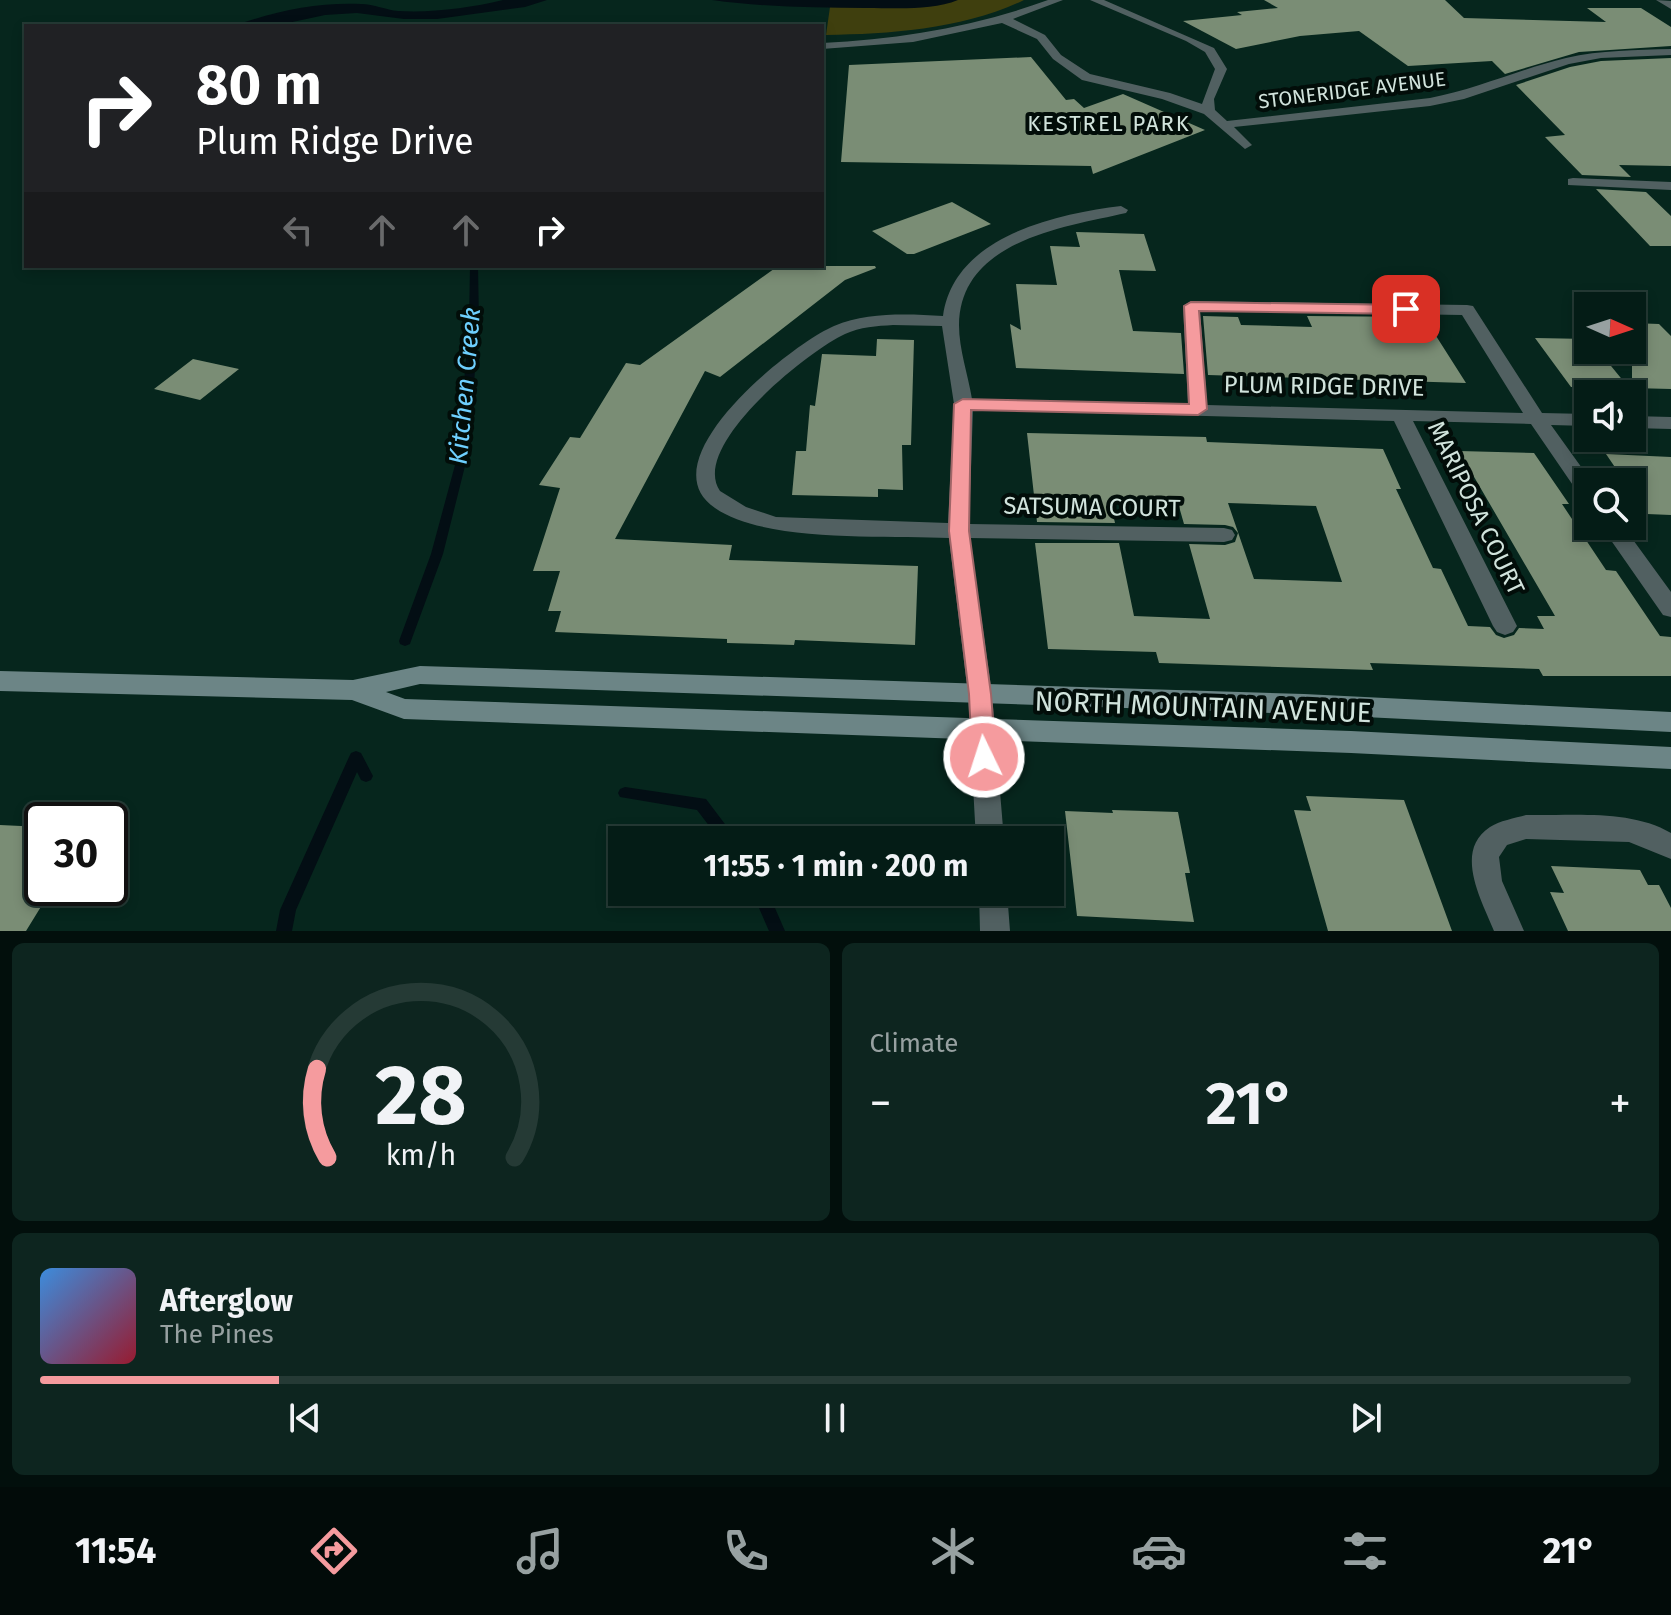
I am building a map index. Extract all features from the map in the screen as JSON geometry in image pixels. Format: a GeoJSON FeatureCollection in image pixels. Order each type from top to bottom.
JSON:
{"type":"FeatureCollection","features":[{"type":"Feature","properties":{"kind":"street"},"geometry":{"type":"LineString","coordinates":[[824,46],[912,41],[1005,20],[1058,0]]}},
{"type":"Feature","properties":{"kind":"street"},"geometry":{"type":"LineString","coordinates":[[1095,0],[1210,50],[1221,69],[1208,99],[1209,111]]}},
{"type":"Feature","properties":{"kind":"street"},"geometry":{"type":"LineString","coordinates":[[1661,0],[1671,6]]}},
{"type":"Feature","properties":{"kind":"street"},"geometry":{"type":"LineString","coordinates":[[1005,20],[1041,37],[1057,57],[1086,77],[1166,96],[1209,111],[1245,145]]}},
{"type":"Feature","properties":{"kind":"street","name":"STONERIDGE AVENUE"},"geometry":{"type":"LineString","coordinates":[[1223,125],[1430,102],[1460,96],[1526,72],[1568,61],[1601,55],[1671,52]]}},
{"type":"Feature","properties":{"kind":"street"},"geometry":{"type":"LineString","coordinates":[[1573,182],[1671,186]]}},
{"type":"Feature","properties":{"kind":"street"},"geometry":{"type":"LineString","coordinates":[[989,826],[980,694],[959,531],[963,404],[949,321],[956,297],[969,274],[995,251],[1019,236],[1048,225],[1084,215],[1121,210]]}},
{"type":"Feature","properties":{"kind":"street"},"geometry":{"type":"LineString","coordinates":[[1198,409],[1191,306],[1467,310],[1574,472]]}},
{"type":"Feature","properties":{"kind":"street","name":"SATSUMA COURT"},"geometry":{"type":"LineString","coordinates":[[949,321],[882,320],[856,323],[818,341],[750,398],[721,432],[709,452],[702,475],[707,489],[719,500],[750,517],[776,524],[959,531],[1224,535]]}},
{"type":"Feature","properties":{"kind":"street","name":"PLUM RIDGE DRIVE"},"geometry":{"type":"LineString","coordinates":[[963,404],[1574,419]]}},
{"type":"Feature","properties":{"kind":"street","name":"MARIPOSA COURT"},"geometry":{"type":"LineString","coordinates":[[1400,414],[1505,626]]}},
{"type":"Feature","properties":{"kind":"street"},"geometry":{"type":"LineString","coordinates":[[1646,422],[1671,423]]}},
{"type":"Feature","properties":{"kind":"street"},"geometry":{"type":"LineString","coordinates":[[1622,540],[1671,609]]}},
{"type":"Feature","properties":{"kind":"street","name":"NORTH MOUNTAIN AVENUE"},"geometry":{"type":"LineString","coordinates":[[0,681],[353,690],[420,675],[1319,704],[1671,722]]}},
{"type":"Feature","properties":{"kind":"street","name":"NORTH MOUNTAIN AVENUE"},"geometry":{"type":"LineString","coordinates":[[353,690],[404,709],[1671,758]]}},
{"type":"Feature","properties":{"kind":"street"},"geometry":{"type":"LineString","coordinates":[[1509,931],[1488,881],[1485,854],[1498,836],[1526,827],[1629,830],[1654,837],[1671,847]]}},
{"type":"Feature","properties":{"kind":"street"},"geometry":{"type":"LineString","coordinates":[[994,906],[995,931]]}},
{"type":"Feature","properties":{"kind":"shaded area"},"geometry":{"type":"Polygon","coordinates":[[[503,0],[547,0],[525,7],[437,19],[404,19],[357,13],[325,15],[283,24],[240,24],[281,12],[329,4],[366,4],[398,11],[464,8],[503,0]]]}},
{"type":"Feature","properties":{"kind":"shaded area"},"geometry":{"type":"Polygon","coordinates":[[[712,0],[958,0],[936,6],[901,8],[789,7],[712,0]]]}},
{"type":"Feature","properties":{"kind":"shaded area"},"geometry":{"type":"Polygon","coordinates":[[[831,0],[1024,0],[952,24],[901,31],[826,35],[831,0]]]}},
{"type":"Feature","properties":{"kind":"building"},"geometry":{"type":"Polygon","coordinates":[[[1264,0],[1445,0],[1464,18],[1606,22],[1587,8],[1641,8],[1671,27],[1671,46],[1579,52],[1505,74],[1492,61],[1408,66],[1359,31],[1300,36],[1236,49],[1183,21],[1278,8],[1264,0]]]}},
{"type":"Feature","properties":{"kind":"building"},"geometry":{"type":"Polygon","coordinates":[[[1031,57],[1066,100],[1074,99],[1084,108],[1123,94],[1205,130],[1093,174],[1091,166],[841,162],[849,65],[1031,57]]]}},
{"type":"Feature","properties":{"kind":"building"},"geometry":{"type":"Polygon","coordinates":[[[1671,58],[1671,166],[1619,165],[1631,177],[1582,175],[1545,137],[1565,135],[1516,85],[1570,67],[1601,61],[1671,58]]]}},
{"type":"Feature","properties":{"kind":"building"},"geometry":{"type":"Polygon","coordinates":[[[1596,189],[1646,192],[1671,216],[1671,246],[1650,246],[1596,189]]]}},
{"type":"Feature","properties":{"kind":"building"},"geometry":{"type":"Polygon","coordinates":[[[952,202],[991,224],[914,254],[907,254],[872,231],[952,202]]]}},
{"type":"Feature","properties":{"kind":"building"},"geometry":{"type":"Polygon","coordinates":[[[1076,232],[1144,234],[1156,271],[1119,270],[1133,331],[1181,333],[1184,374],[1016,368],[1010,324],[1021,330],[1016,284],[1057,285],[1050,246],[1080,247],[1076,232]]]}},
{"type":"Feature","properties":{"kind":"building"},"geometry":{"type":"Polygon","coordinates":[[[875,266],[845,280],[720,377],[705,371],[615,539],[732,545],[729,560],[918,566],[915,645],[795,640],[794,645],[727,643],[727,639],[555,632],[561,611],[548,611],[560,571],[533,571],[560,488],[539,485],[570,437],[580,438],[626,363],[640,365],[775,268],[875,266]]]}},
{"type":"Feature","properties":{"kind":"building"},"geometry":{"type":"Polygon","coordinates":[[[1203,316],[1238,317],[1241,325],[1312,327],[1307,316],[1424,317],[1466,383],[1208,375],[1203,316]]]}},
{"type":"Feature","properties":{"kind":"building"},"geometry":{"type":"Polygon","coordinates":[[[1646,324],[1659,324],[1671,336],[1671,389],[1646,388],[1646,380],[1632,380],[1632,364],[1646,364],[1646,324]]]}},
{"type":"Feature","properties":{"kind":"building"},"geometry":{"type":"Polygon","coordinates":[[[1535,338],[1574,339],[1574,364],[1609,364],[1622,380],[1574,380],[1574,387],[1535,338]]]}},
{"type":"Feature","properties":{"kind":"building"},"geometry":{"type":"Polygon","coordinates":[[[877,339],[914,340],[911,445],[902,445],[903,490],[878,489],[878,497],[792,495],[796,451],[806,451],[810,405],[815,406],[822,354],[876,356],[877,339]]]}},
{"type":"Feature","properties":{"kind":"building"},"geometry":{"type":"Polygon","coordinates":[[[193,359],[239,369],[200,400],[154,389],[193,359]]]}},
{"type":"Feature","properties":{"kind":"building"},"geometry":{"type":"Polygon","coordinates":[[[1027,433],[1206,437],[1207,442],[1383,449],[1401,489],[1396,489],[1433,568],[1441,569],[1468,626],[1490,627],[1496,635],[1504,638],[1514,635],[1519,628],[1544,629],[1537,616],[1555,616],[1459,451],[1534,453],[1569,504],[1562,504],[1574,522],[1574,540],[1586,540],[1606,570],[1616,571],[1660,636],[1671,637],[1671,676],[1543,676],[1539,669],[1370,663],[1373,670],[1159,663],[1156,652],[1048,649],[1035,543],[1119,543],[1134,616],[1210,619],[1189,544],[1225,545],[1235,542],[1238,533],[1233,527],[1184,524],[1178,503],[1110,501],[1115,523],[1037,522],[1027,433]],[[1228,503],[1254,579],[1342,582],[1316,506],[1228,503]]]}},
{"type":"Feature","properties":{"kind":"building"},"geometry":{"type":"Polygon","coordinates":[[[1606,454],[1671,457],[1671,515],[1646,513],[1646,468],[1616,468],[1606,454]]]}},
{"type":"Feature","properties":{"kind":"building"},"geometry":{"type":"Polygon","coordinates":[[[1306,796],[1404,800],[1452,931],[1328,931],[1294,810],[1311,811],[1306,796]]]}},
{"type":"Feature","properties":{"kind":"building"},"geometry":{"type":"Polygon","coordinates":[[[1112,810],[1178,812],[1190,873],[1185,873],[1194,922],[1077,916],[1065,811],[1113,813],[1112,810]]]}},
{"type":"Feature","properties":{"kind":"building"},"geometry":{"type":"Polygon","coordinates":[[[0,825],[24,826],[24,906],[41,906],[26,931],[0,931],[0,825]]]}},
{"type":"Feature","properties":{"kind":"building"},"geometry":{"type":"Polygon","coordinates":[[[1551,866],[1640,870],[1648,885],[1659,885],[1671,908],[1671,931],[1568,931],[1550,892],[1564,893],[1551,866]]]}},
{"type":"Feature","properties":{"kind":"waterway","name":"Kitchen Creek"},"geometry":{"type":"LineString","coordinates":[[405,641],[437,554],[463,454],[474,323],[474,268]]}},
{"type":"Feature","properties":{"kind":"waterway","name":"Kitchen Creek"},"geometry":{"type":"LineString","coordinates":[[284,931],[288,910],[356,757],[366,776]]}},
{"type":"Feature","properties":{"kind":"waterway"},"geometry":{"type":"LineString","coordinates":[[625,793],[701,804],[718,826]]}},
{"type":"Feature","properties":{"kind":"waterway"},"geometry":{"type":"LineString","coordinates":[[766,906],[777,931]]}},
{"type":"Feature","properties":{"kind":"district","name":"KESTREL PARK"},"geometry":{"type":"Point","coordinates":[1109,123]}},
{"type":"Feature","properties":{"kind":"route"},"geometry":{"type":"LineString","coordinates":[[984,757],[980,694],[959,531],[963,404],[1198,409],[1191,306],[1406,309]]}}]}
